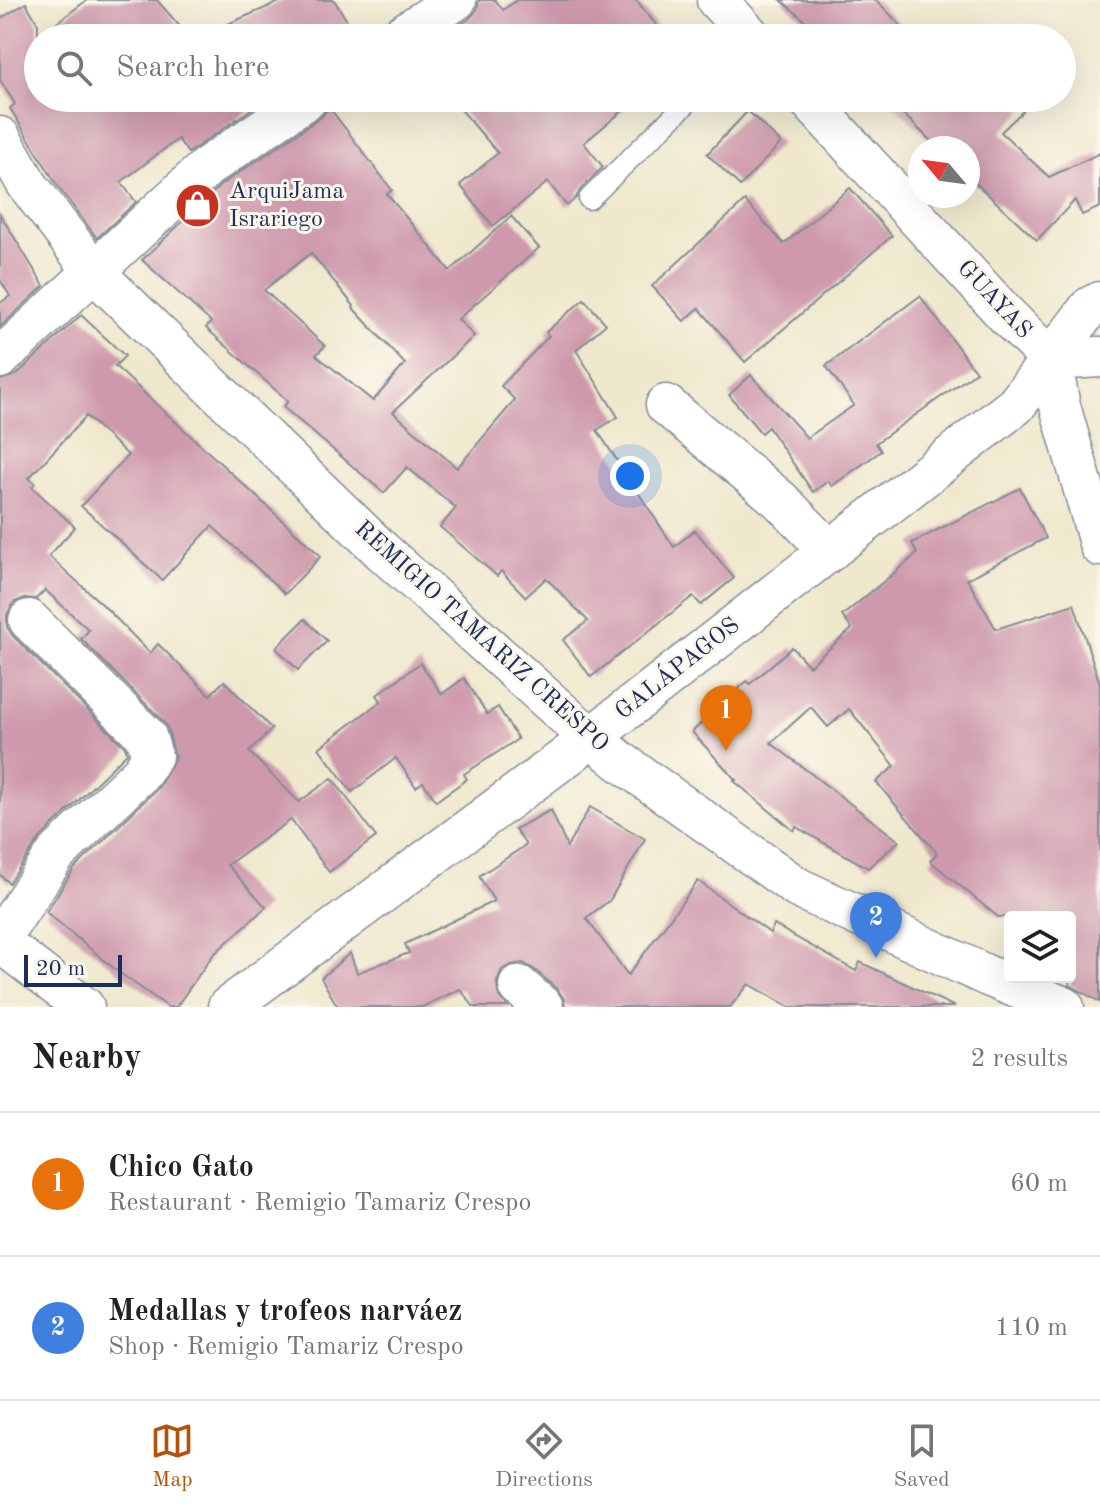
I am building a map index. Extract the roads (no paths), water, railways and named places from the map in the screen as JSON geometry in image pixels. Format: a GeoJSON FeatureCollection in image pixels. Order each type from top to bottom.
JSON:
{"type":"FeatureCollection","features":[{"type":"Feature","properties":{"kind":"street"},"geometry":{"type":"LineString","coordinates":[[419,24],[456,0]]}},
{"type":"Feature","properties":{"kind":"street"},"geometry":{"type":"LineString","coordinates":[[717,0],[739,24]]}},
{"type":"Feature","properties":{"kind":"street"},"geometry":{"type":"LineString","coordinates":[[0,358],[207,167],[288,112]]}},
{"type":"Feature","properties":{"kind":"street","name":"GUAYAS"},"geometry":{"type":"LineString","coordinates":[[820,112],[1051,360],[1060,406],[1100,546]]}},
{"type":"Feature","properties":{"kind":"street","name":"REMIGIO TAMARIZ CRESPO"},"geometry":{"type":"LineString","coordinates":[[0,137],[27,184],[94,272],[382,551],[620,761],[798,888],[979,992],[1064,1007]]}},
{"type":"Feature","properties":{"kind":"street","name":"GALÁPAGOS"},"geometry":{"type":"LineString","coordinates":[[228,1007],[591,737],[1016,405],[1090,307],[1100,302]]}},
{"type":"Feature","properties":{"kind":"street"},"geometry":{"type":"LineString","coordinates":[[1051,360],[1100,357]]}},
{"type":"Feature","properties":{"kind":"street"},"geometry":{"type":"LineString","coordinates":[[666,405],[780,500],[830,551]]}},
{"type":"Feature","properties":{"kind":"street"},"geometry":{"type":"LineString","coordinates":[[29,620],[146,736],[152,756],[142,772],[56,854],[0,940],[84,1007]]}},
{"type":"Feature","properties":{"kind":"lane"},"geometry":{"type":"LineString","coordinates":[[589,199],[678,112]]}},
{"type":"Feature","properties":{"kind":"place","name":"ArquiJama Israriego"},"geometry":{"type":"Point","coordinates":[198,206]}},
{"type":"Feature","properties":{"kind":"place","name":"Chico Gato"},"geometry":{"type":"Point","coordinates":[726,751]}},
{"type":"Feature","properties":{"kind":"place","name":"Medallas y trofeos narváez"},"geometry":{"type":"Point","coordinates":[876,958]}}]}
